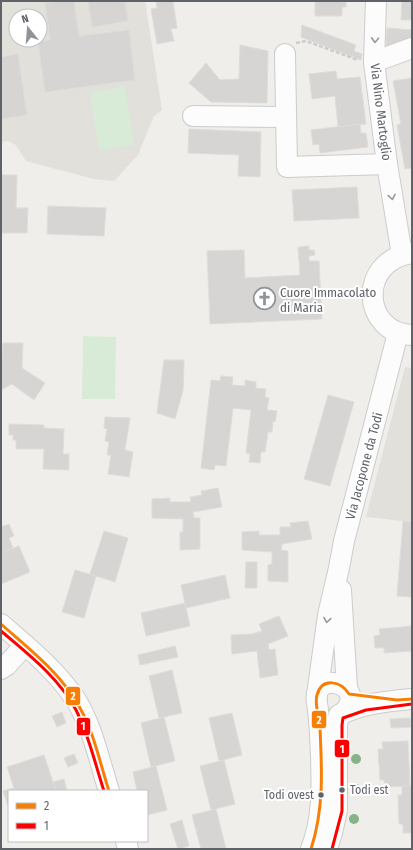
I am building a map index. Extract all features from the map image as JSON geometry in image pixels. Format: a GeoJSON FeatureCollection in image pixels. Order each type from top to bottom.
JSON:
{"type":"FeatureCollection","features":[{"type":"Feature","properties":{"kind":"street","name":"Via Nino Martoglio"},"geometry":{"type":"LineString","coordinates":[[376,1],[374,62],[396,222],[407,254]]}},
{"type":"Feature","properties":{"kind":"street"},"geometry":{"type":"LineString","coordinates":[[374,62],[412,48]]}},
{"type":"Feature","properties":{"kind":"street"},"geometry":{"type":"LineString","coordinates":[[285,54],[287,167],[387,164]]}},
{"type":"Feature","properties":{"kind":"street"},"geometry":{"type":"LineString","coordinates":[[193,116],[286,117]]}},
{"type":"Feature","properties":{"kind":"street"},"geometry":{"type":"LineString","coordinates":[[405,334],[386,325],[377,314],[372,300],[373,286],[379,272],[388,262],[407,254]]}},
{"type":"Feature","properties":{"kind":"street","name":"Via Jacopone da Todi"},"geometry":{"type":"LineString","coordinates":[[339,568],[344,541],[390,364],[405,334]]}},
{"type":"Feature","properties":{"kind":"street"},"geometry":{"type":"LineString","coordinates":[[311,849],[316,838],[320,819],[322,790],[318,700],[328,615],[339,568]]}},
{"type":"Feature","properties":{"kind":"street"},"geometry":{"type":"LineString","coordinates":[[328,849],[337,810],[337,724],[345,702],[339,568]]}},
{"type":"Feature","properties":{"kind":"street"},"geometry":{"type":"LineString","coordinates":[[1,624],[56,674],[74,698],[87,724],[109,790]]}},
{"type":"Feature","properties":{"kind":"street"},"geometry":{"type":"LineString","coordinates":[[1,669],[7,665],[25,645]]}},
{"type":"Feature","properties":{"kind":"street"},"geometry":{"type":"LineString","coordinates":[[333,682],[338,683],[345,702],[335,716],[323,712],[318,700],[323,686],[333,682]]}},
{"type":"Feature","properties":{"kind":"street"},"geometry":{"type":"LineString","coordinates":[[345,702],[405,700]]}},
{"type":"Feature","properties":{"kind":"path"},"geometry":{"type":"LineString","coordinates":[[285,54],[294,54],[295,44],[306,41],[366,62],[374,62]]}},
{"type":"Feature","properties":{"kind":"shaded area"},"geometry":{"type":"Polygon","coordinates":[[[1,1],[145,1],[162,110],[154,116],[138,155],[114,181],[94,179],[26,161],[16,145],[8,141],[1,142],[1,1]]]}},
{"type":"Feature","properties":{"kind":"shaded area"},"geometry":{"type":"Polygon","coordinates":[[[405,367],[412,368],[412,522],[366,517],[405,367]]]}},
{"type":"Feature","properties":{"kind":"green space"},"geometry":{"type":"Polygon","coordinates":[[[125,87],[134,145],[99,150],[90,93],[125,87]]]}},
{"type":"Feature","properties":{"kind":"green space"},"geometry":{"type":"Polygon","coordinates":[[[83,336],[116,337],[115,399],[82,399],[83,336]]]}},
{"type":"Feature","properties":{"kind":"building"},"geometry":{"type":"Polygon","coordinates":[[[74,1],[79,36],[129,30],[135,80],[45,92],[39,48],[48,48],[48,40],[50,40],[48,8],[46,8],[45,3],[74,1]]]}},
{"type":"Feature","properties":{"kind":"building"},"geometry":{"type":"Polygon","coordinates":[[[88,1],[125,1],[128,21],[92,27],[88,1]]]}},
{"type":"Feature","properties":{"kind":"building"},"geometry":{"type":"Polygon","coordinates":[[[156,1],[173,1],[177,28],[171,29],[174,41],[157,44],[151,9],[157,8],[156,1]]]}},
{"type":"Feature","properties":{"kind":"building"},"geometry":{"type":"Polygon","coordinates":[[[315,1],[346,1],[346,7],[342,7],[342,16],[315,16],[315,1]]]}},
{"type":"Feature","properties":{"kind":"building"},"geometry":{"type":"Polygon","coordinates":[[[402,1],[412,1],[412,20],[401,20],[402,1]]]}},
{"type":"Feature","properties":{"kind":"building"},"geometry":{"type":"Polygon","coordinates":[[[302,25],[356,45],[354,51],[362,54],[361,60],[301,37],[302,25]]]}},
{"type":"Feature","properties":{"kind":"building"},"geometry":{"type":"Polygon","coordinates":[[[387,28],[412,30],[412,43],[386,53],[387,28]]]}},
{"type":"Feature","properties":{"kind":"building"},"geometry":{"type":"Polygon","coordinates":[[[240,45],[268,51],[267,103],[211,102],[189,83],[206,63],[220,80],[239,79],[240,45]]]}},
{"type":"Feature","properties":{"kind":"building"},"geometry":{"type":"Polygon","coordinates":[[[18,54],[27,115],[1,119],[1,57],[18,54]]]}},
{"type":"Feature","properties":{"kind":"building"},"geometry":{"type":"Polygon","coordinates":[[[336,71],[337,79],[360,77],[366,124],[338,127],[335,96],[312,99],[309,74],[336,71]]]}},
{"type":"Feature","properties":{"kind":"building"},"geometry":{"type":"Polygon","coordinates":[[[412,78],[412,168],[405,169],[397,125],[401,124],[393,81],[412,78]]]}},
{"type":"Feature","properties":{"kind":"building"},"geometry":{"type":"Polygon","coordinates":[[[360,124],[361,133],[366,133],[368,147],[320,153],[319,144],[313,145],[311,130],[360,124]]]}},
{"type":"Feature","properties":{"kind":"building"},"geometry":{"type":"Polygon","coordinates":[[[189,129],[261,132],[260,177],[238,176],[239,155],[188,153],[189,129]]]}},
{"type":"Feature","properties":{"kind":"building"},"geometry":{"type":"Polygon","coordinates":[[[1,175],[17,175],[16,208],[28,208],[27,233],[1,233],[1,175]]]}},
{"type":"Feature","properties":{"kind":"building"},"geometry":{"type":"Polygon","coordinates":[[[357,187],[359,218],[294,221],[292,190],[357,187]]]}},
{"type":"Feature","properties":{"kind":"building"},"geometry":{"type":"Polygon","coordinates":[[[48,206],[106,208],[104,236],[47,234],[48,206]]]}},
{"type":"Feature","properties":{"kind":"building","name":"Cuore Immacolato di Maria"},"geometry":{"type":"Polygon","coordinates":[[[309,246],[309,250],[314,250],[315,255],[309,256],[309,261],[319,261],[322,319],[210,324],[207,251],[244,250],[245,278],[300,275],[298,247],[309,246]]]}},
{"type":"Feature","properties":{"kind":"building"},"geometry":{"type":"Polygon","coordinates":[[[3,343],[23,343],[22,368],[45,383],[34,400],[12,384],[1,390],[3,343]]]}},
{"type":"Feature","properties":{"kind":"building"},"geometry":{"type":"Polygon","coordinates":[[[164,360],[184,360],[183,391],[175,419],[157,413],[164,360]]]}},
{"type":"Feature","properties":{"kind":"building"},"geometry":{"type":"Polygon","coordinates":[[[221,376],[233,377],[232,385],[245,386],[245,380],[256,382],[256,388],[266,389],[265,397],[269,398],[267,410],[277,411],[275,422],[273,421],[272,432],[268,432],[265,452],[261,452],[260,463],[249,462],[250,454],[246,453],[251,410],[233,408],[226,466],[215,465],[214,470],[201,468],[211,380],[220,381],[221,376]]]}},
{"type":"Feature","properties":{"kind":"building"},"geometry":{"type":"Polygon","coordinates":[[[328,395],[354,402],[330,486],[304,479],[328,395]]]}},
{"type":"Feature","properties":{"kind":"building"},"geometry":{"type":"Polygon","coordinates":[[[105,417],[130,418],[125,450],[133,452],[129,477],[108,474],[111,455],[107,455],[109,442],[105,441],[107,429],[104,428],[105,417]]]}},
{"type":"Feature","properties":{"kind":"building"},"geometry":{"type":"Polygon","coordinates":[[[9,424],[44,425],[44,428],[64,429],[63,454],[69,454],[69,470],[43,469],[44,449],[16,449],[16,440],[13,440],[13,435],[9,435],[9,424]]]}},
{"type":"Feature","properties":{"kind":"building"},"geometry":{"type":"Polygon","coordinates":[[[218,488],[222,507],[193,512],[194,518],[200,518],[200,549],[180,550],[180,532],[183,532],[183,519],[152,518],[152,499],[170,498],[170,502],[191,502],[190,497],[202,495],[201,491],[218,488]]]}},
{"type":"Feature","properties":{"kind":"building"},"geometry":{"type":"Polygon","coordinates":[[[308,521],[312,539],[282,544],[281,550],[288,551],[288,582],[268,581],[268,565],[272,564],[272,552],[242,550],[242,532],[259,531],[259,535],[280,535],[280,527],[291,527],[290,523],[308,521]]]}},
{"type":"Feature","properties":{"kind":"building"},"geometry":{"type":"Polygon","coordinates":[[[403,521],[412,522],[411,597],[397,596],[403,521]]]}},
{"type":"Feature","properties":{"kind":"building"},"geometry":{"type":"Polygon","coordinates":[[[9,524],[14,536],[9,538],[13,548],[1,553],[1,527],[9,524]]]}},
{"type":"Feature","properties":{"kind":"building"},"geometry":{"type":"Polygon","coordinates":[[[104,531],[128,538],[115,582],[90,574],[104,531]]]}},
{"type":"Feature","properties":{"kind":"building"},"geometry":{"type":"Polygon","coordinates":[[[19,546],[30,572],[1,584],[1,553],[19,546]]]}},
{"type":"Feature","properties":{"kind":"building"},"geometry":{"type":"Polygon","coordinates":[[[246,562],[257,562],[257,588],[245,588],[246,562]]]}},
{"type":"Feature","properties":{"kind":"building"},"geometry":{"type":"Polygon","coordinates":[[[75,570],[96,576],[84,618],[62,612],[75,570]]]}},
{"type":"Feature","properties":{"kind":"building"},"geometry":{"type":"Polygon","coordinates":[[[225,575],[230,598],[186,608],[181,585],[225,575]]]}},
{"type":"Feature","properties":{"kind":"building"},"geometry":{"type":"Polygon","coordinates":[[[185,603],[190,626],[146,636],[141,613],[185,603]]]}},
{"type":"Feature","properties":{"kind":"building"},"geometry":{"type":"Polygon","coordinates":[[[279,616],[288,636],[268,644],[269,650],[275,649],[278,675],[260,678],[257,651],[232,654],[231,635],[252,634],[262,631],[259,624],[279,616]]]}},
{"type":"Feature","properties":{"kind":"building"},"geometry":{"type":"Polygon","coordinates":[[[412,626],[412,651],[384,653],[384,648],[375,648],[374,636],[380,635],[379,629],[412,626]]]}},
{"type":"Feature","properties":{"kind":"building"},"geometry":{"type":"Polygon","coordinates":[[[175,646],[178,657],[140,665],[138,655],[175,646]]]}},
{"type":"Feature","properties":{"kind":"building"},"geometry":{"type":"Polygon","coordinates":[[[172,670],[182,713],[159,718],[149,676],[172,670]]]}},
{"type":"Feature","properties":{"kind":"building"},"geometry":{"type":"Polygon","coordinates":[[[62,712],[66,723],[57,727],[52,716],[62,712]]]}},
{"type":"Feature","properties":{"kind":"building"},"geometry":{"type":"Polygon","coordinates":[[[232,713],[242,755],[219,761],[209,718],[232,713]]]}},
{"type":"Feature","properties":{"kind":"building"},"geometry":{"type":"Polygon","coordinates":[[[164,717],[175,761],[151,767],[141,723],[164,717]]]}},
{"type":"Feature","properties":{"kind":"building"},"geometry":{"type":"Polygon","coordinates":[[[410,718],[411,727],[391,728],[390,719],[410,718]]]}},
{"type":"Feature","properties":{"kind":"building"},"geometry":{"type":"Polygon","coordinates":[[[408,741],[410,786],[385,787],[384,780],[380,780],[378,749],[383,749],[382,742],[408,741]]]}},
{"type":"Feature","properties":{"kind":"building"},"geometry":{"type":"Polygon","coordinates":[[[74,754],[78,763],[68,767],[64,758],[74,754]]]}},
{"type":"Feature","properties":{"kind":"building"},"geometry":{"type":"Polygon","coordinates":[[[44,755],[56,790],[15,790],[7,767],[44,755]]]}},
{"type":"Feature","properties":{"kind":"building"},"geometry":{"type":"Polygon","coordinates":[[[224,760],[235,804],[211,810],[200,766],[224,760]]]}},
{"type":"Feature","properties":{"kind":"building"},"geometry":{"type":"Polygon","coordinates":[[[156,766],[167,810],[148,815],[148,790],[137,790],[133,772],[156,766]]]}},
{"type":"Feature","properties":{"kind":"building"},"geometry":{"type":"Polygon","coordinates":[[[64,779],[67,790],[56,790],[53,782],[64,779]]]}},
{"type":"Feature","properties":{"kind":"building"},"geometry":{"type":"Polygon","coordinates":[[[402,786],[412,786],[412,833],[403,833],[403,824],[399,824],[398,795],[402,795],[402,786]]]}},
{"type":"Feature","properties":{"kind":"building"},"geometry":{"type":"Polygon","coordinates":[[[14,788],[15,790],[8,790],[8,806],[3,791],[14,788]]]}},
{"type":"Feature","properties":{"kind":"building"},"geometry":{"type":"Polygon","coordinates":[[[216,809],[226,849],[201,849],[192,815],[216,809]]]}},
{"type":"Feature","properties":{"kind":"building"},"geometry":{"type":"Polygon","coordinates":[[[182,820],[189,846],[178,849],[170,824],[182,820]]]}},
{"type":"Feature","properties":{"kind":"transit line","name":"2"},"geometry":{"type":"LineString","coordinates":[[1,624],[34,653],[64,684],[73,696],[89,728],[109,790]]}},
{"type":"Feature","properties":{"kind":"transit line","name":"1"},"geometry":{"type":"LineString","coordinates":[[1,631],[42,667],[69,698],[85,729],[104,790]]}},
{"type":"Feature","properties":{"kind":"transit line","name":"2"},"geometry":{"type":"LineString","coordinates":[[311,849],[318,819],[321,789],[320,724],[316,703],[319,689],[327,683],[332,683],[341,686],[349,694],[397,700],[412,699]]}},
{"type":"Feature","properties":{"kind":"transit line","name":"1"},"geometry":{"type":"LineString","coordinates":[[332,849],[342,811],[343,718],[366,710],[412,704]]}},
{"type":"Feature","properties":{"kind":"place","name":"Cuore Immacolato di Maria"},"geometry":{"type":"Point","coordinates":[265,299]}},
{"type":"Feature","properties":{"kind":"place","name":"Todi est"},"geometry":{"type":"Point","coordinates":[342,790]}},
{"type":"Feature","properties":{"kind":"place","name":"Todi ovest"},"geometry":{"type":"Point","coordinates":[321,795]}}]}
